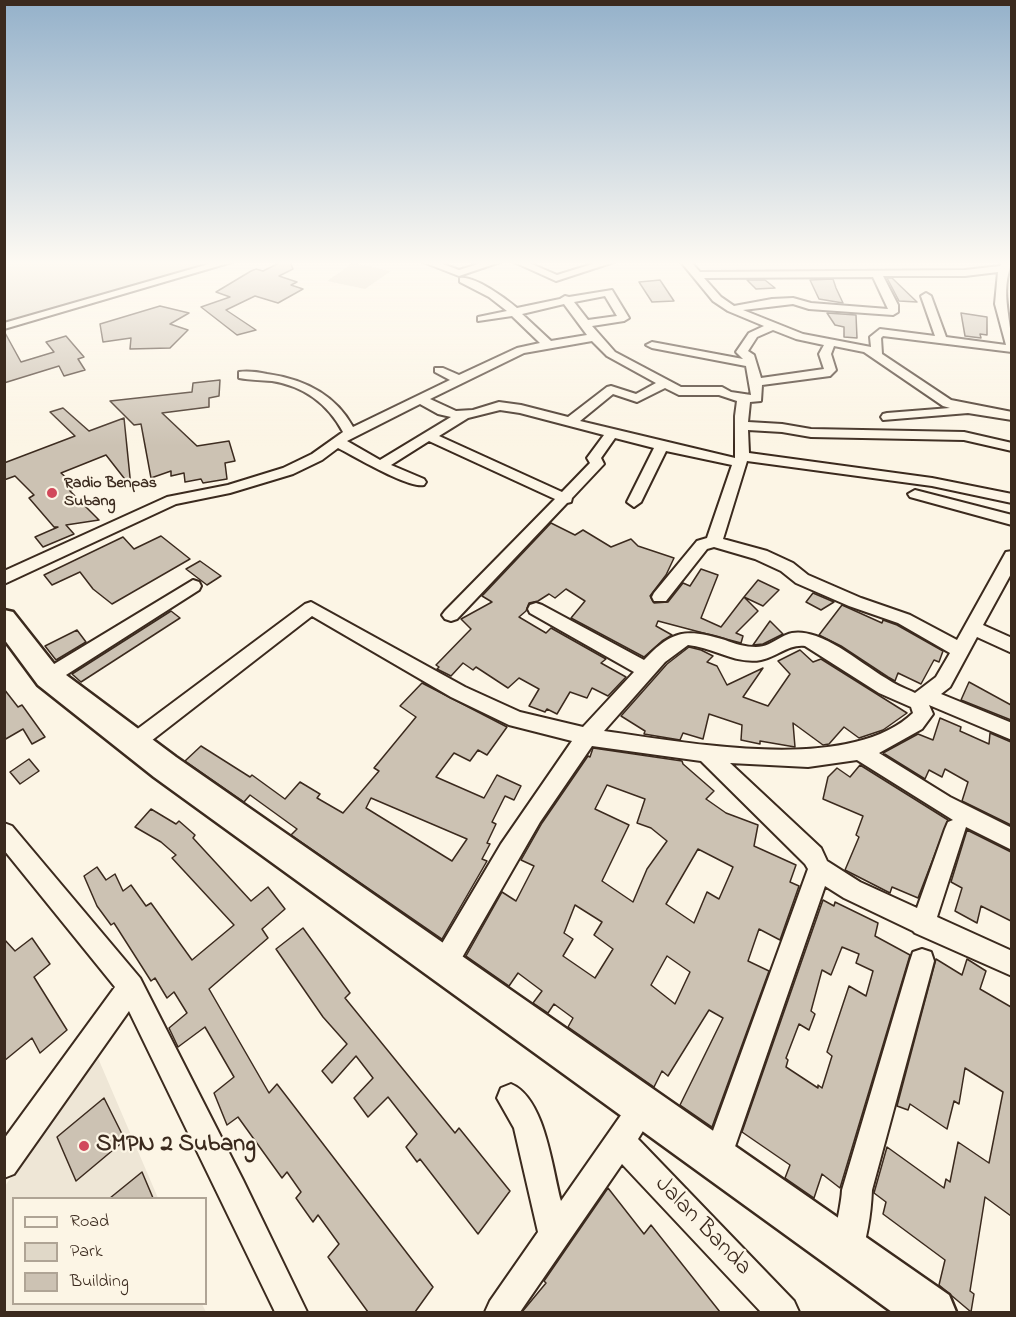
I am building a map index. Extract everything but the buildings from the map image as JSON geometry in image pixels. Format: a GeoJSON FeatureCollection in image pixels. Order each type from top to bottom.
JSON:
{"type":"FeatureCollection","features":[{"type":"Feature","properties":{"kind":"main road"},"geometry":{"type":"LineString","coordinates":[[4,619],[48,677],[165,767],[716,1161],[932,1312]]}},
{"type":"Feature","properties":{"kind":"street"},"geometry":{"type":"LineString","coordinates":[[526,323],[547,344]]}},
{"type":"Feature","properties":{"kind":"street"},"geometry":{"type":"LineString","coordinates":[[589,323],[585,324],[594,337],[611,354],[678,391],[723,392],[744,399],[756,399],[756,382],[748,355],[742,352],[753,335],[772,326]]}},
{"type":"Feature","properties":{"kind":"street"},"geometry":{"type":"LineString","coordinates":[[766,323],[800,337],[867,349],[935,396],[955,406],[1011,416]]}},
{"type":"Feature","properties":{"kind":"street"},"geometry":{"type":"LineString","coordinates":[[936,323],[941,338]]}},
{"type":"Feature","properties":{"kind":"street"},"geometry":{"type":"LineString","coordinates":[[877,354],[875,337],[880,332],[1010,347],[1009,333]]}},
{"type":"Feature","properties":{"kind":"street"},"geometry":{"type":"LineString","coordinates":[[4,578],[172,500],[230,489],[288,471],[317,457],[350,433],[521,350],[594,337]]}},
{"type":"Feature","properties":{"kind":"street"},"geometry":{"type":"LineString","coordinates":[[756,382],[826,374],[830,370],[825,354],[830,343]]}},
{"type":"Feature","properties":{"kind":"street"},"geometry":{"type":"LineString","coordinates":[[652,345],[751,364]]}},
{"type":"Feature","properties":{"kind":"street"},"geometry":{"type":"LineString","coordinates":[[439,370],[459,380]]}},
{"type":"Feature","properties":{"kind":"street"},"geometry":{"type":"LineString","coordinates":[[243,375],[284,379],[319,395],[343,416],[350,433]]}},
{"type":"Feature","properties":{"kind":"street"},"geometry":{"type":"LineString","coordinates":[[570,422],[611,390],[637,398],[665,383]]}},
{"type":"Feature","properties":{"kind":"street"},"geometry":{"type":"LineString","coordinates":[[421,399],[442,411],[464,415]]}},
{"type":"Feature","properties":{"kind":"street"},"geometry":{"type":"LineString","coordinates":[[714,542],[741,459],[744,399]]}},
{"type":"Feature","properties":{"kind":"street"},"geometry":{"type":"LineString","coordinates":[[381,465],[464,415],[499,406],[662,446],[741,459],[909,478],[1011,499]]}},
{"type":"Feature","properties":{"kind":"street"},"geometry":{"type":"LineString","coordinates":[[887,417],[972,410]]}},
{"type":"Feature","properties":{"kind":"street"},"geometry":{"type":"LineString","coordinates":[[741,426],[782,428],[812,433],[964,436],[1011,447]]}},
{"type":"Feature","properties":{"kind":"street"},"geometry":{"type":"LineString","coordinates":[[451,615],[566,499],[597,464],[594,458],[612,433]]}},
{"type":"Feature","properties":{"kind":"street"},"geometry":{"type":"LineString","coordinates":[[427,436],[457,447],[566,499]]}},
{"type":"Feature","properties":{"kind":"street"},"geometry":{"type":"LineString","coordinates":[[338,442],[419,482]]}},
{"type":"Feature","properties":{"kind":"street"},"geometry":{"type":"LineString","coordinates":[[634,502],[662,446]]}},
{"type":"Feature","properties":{"kind":"street"},"geometry":{"type":"LineString","coordinates":[[915,494],[1011,520]]}},
{"type":"Feature","properties":{"kind":"street"},"geometry":{"type":"LineString","coordinates":[[660,597],[702,545],[714,542],[761,555],[787,567],[802,579],[855,602],[904,619],[961,651]]}},
{"type":"Feature","properties":{"kind":"street"},"geometry":{"type":"LineString","coordinates":[[135,742],[311,608],[458,692],[516,719],[590,735],[706,753],[803,757],[861,752],[899,734],[921,720],[922,710],[928,699],[943,682],[961,651],[1011,556]]}},
{"type":"Feature","properties":{"kind":"street"},"geometry":{"type":"LineString","coordinates":[[48,677],[193,586]]}},
{"type":"Feature","properties":{"kind":"street"},"geometry":{"type":"LineString","coordinates":[[536,609],[646,670]]}},
{"type":"Feature","properties":{"kind":"street"},"geometry":{"type":"LineString","coordinates":[[974,628],[1011,646]]}},
{"type":"Feature","properties":{"kind":"street"},"geometry":{"type":"LineString","coordinates":[[443,966],[527,819],[557,775],[646,670],[678,641],[687,638],[733,652],[750,654],[769,651],[781,643],[800,639],[816,644],[895,692],[928,699],[1011,732]]}},
{"type":"Feature","properties":{"kind":"street"},"geometry":{"type":"LineString","coordinates":[[861,752],[943,804],[1011,840]]}},
{"type":"Feature","properties":{"kind":"street"},"geometry":{"type":"LineString","coordinates":[[706,753],[813,856],[819,869],[852,890],[1011,964]]}},
{"type":"Feature","properties":{"kind":"street"},"geometry":{"type":"LineString","coordinates":[[923,925],[956,829]]}},
{"type":"Feature","properties":{"kind":"street"},"geometry":{"type":"LineString","coordinates":[[4,833],[131,987],[233,1190],[291,1312]]}},
{"type":"Feature","properties":{"kind":"street"},"geometry":{"type":"LineString","coordinates":[[716,1161],[819,869]]}},
{"type":"Feature","properties":{"kind":"street"},"geometry":{"type":"LineString","coordinates":[[847,1253],[856,1211],[857,1190],[922,961]]}},
{"type":"Feature","properties":{"kind":"street"},"geometry":{"type":"LineString","coordinates":[[4,1164],[131,987]]}},
{"type":"Feature","properties":{"kind":"street"},"geometry":{"type":"LineString","coordinates":[[511,1098],[527,1122],[554,1236]]}},
{"type":"Feature","properties":{"kind":"street"},"geometry":{"type":"LineString","coordinates":[[501,1312],[643,1108]]}},
{"type":"Feature","properties":{"kind":"street","name":"Jalan Banda"},"geometry":{"type":"LineString","coordinates":[[620,1141],[776,1309]]}},
{"type":"Feature","properties":{"kind":"shaded area","name":"SMPN 2 Subang"},"geometry":{"type":"Polygon","coordinates":[[[98,1058],[158,1197],[12,1197],[12,1305],[202,1305],[206,1312],[5,1312],[5,1186],[59,1106],[98,1058]]]}},
{"type":"Feature","properties":{"kind":"place","name":"Radio Benpas Subang"},"geometry":{"type":"Point","coordinates":[52,493]}},
{"type":"Feature","properties":{"kind":"place","name":"SMPN 2 Subang"},"geometry":{"type":"Point","coordinates":[84,1146]}}]}
